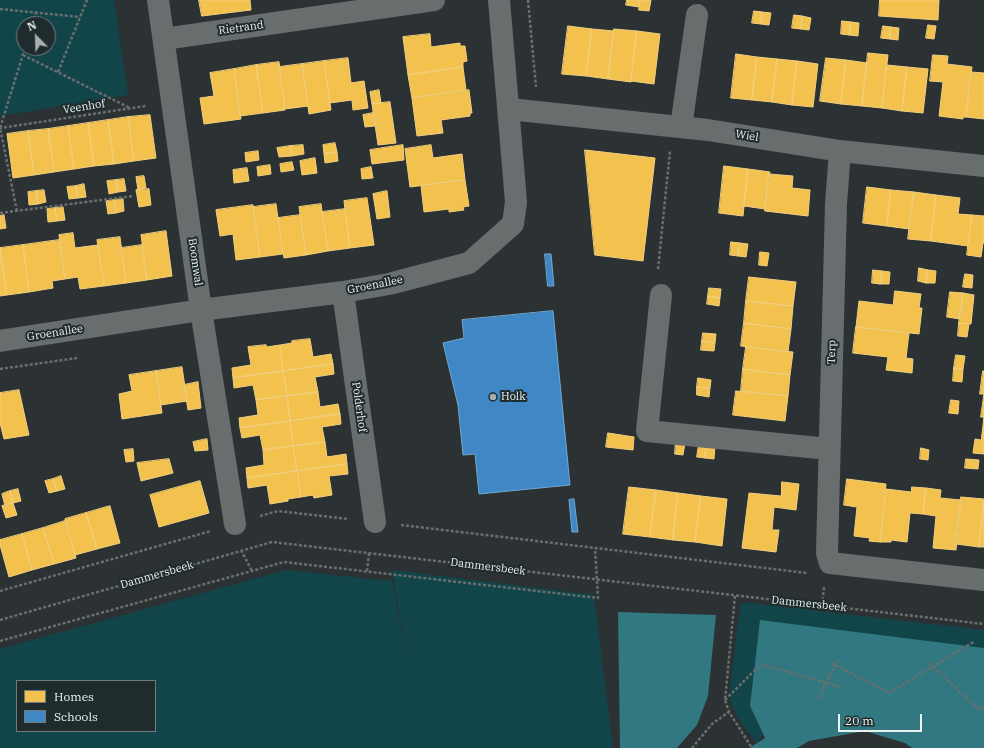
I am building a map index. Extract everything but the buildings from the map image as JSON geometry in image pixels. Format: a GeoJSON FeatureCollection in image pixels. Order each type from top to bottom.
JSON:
{"type":"FeatureCollection","features":[{"type":"Feature","properties":{"kind":"street","name":"Boomwal"},"geometry":{"type":"LineString","coordinates":[[158,0],[202,310],[235,524]]}},
{"type":"Feature","properties":{"kind":"street","name":"Rietrand"},"geometry":{"type":"LineString","coordinates":[[164,39],[316,8],[434,0]]}},
{"type":"Feature","properties":{"kind":"street","name":"Groenallee"},"geometry":{"type":"LineString","coordinates":[[0,341],[202,310],[343,292],[389,284],[469,263],[513,224],[516,202],[499,0]]}},
{"type":"Feature","properties":{"kind":"street"},"geometry":{"type":"LineString","coordinates":[[676,127],[697,14]]}},
{"type":"Feature","properties":{"kind":"street","name":"Wiel"},"geometry":{"type":"LineString","coordinates":[[509,109],[708,130],[840,151],[984,166]]}},
{"type":"Feature","properties":{"kind":"street","name":"Terp"},"geometry":{"type":"LineString","coordinates":[[840,151],[836,204],[829,449],[827,553],[830,563],[984,580]]}},
{"type":"Feature","properties":{"kind":"street","name":"Polderhof"},"geometry":{"type":"LineString","coordinates":[[343,292],[375,522]]}},
{"type":"Feature","properties":{"kind":"street"},"geometry":{"type":"LineString","coordinates":[[661,295],[647,431],[829,449]]}},
{"type":"Feature","properties":{"kind":"path"},"geometry":{"type":"LineString","coordinates":[[58,72],[87,0]]}},
{"type":"Feature","properties":{"kind":"path"},"geometry":{"type":"LineString","coordinates":[[528,0],[539,112]]}},
{"type":"Feature","properties":{"kind":"path"},"geometry":{"type":"LineString","coordinates":[[0,9],[80,17]]}},
{"type":"Feature","properties":{"kind":"path"},"geometry":{"type":"LineString","coordinates":[[35,16],[36,12]]}},
{"type":"Feature","properties":{"kind":"path"},"geometry":{"type":"LineString","coordinates":[[17,211],[0,128],[22,56]]}},
{"type":"Feature","properties":{"kind":"path"},"geometry":{"type":"LineString","coordinates":[[27,56],[131,108]]}},
{"type":"Feature","properties":{"kind":"path","name":"Veenhof"},"geometry":{"type":"LineString","coordinates":[[0,128],[172,102]]}},
{"type":"Feature","properties":{"kind":"path"},"geometry":{"type":"LineString","coordinates":[[661,295],[656,288],[676,127]]}},
{"type":"Feature","properties":{"kind":"path"},"geometry":{"type":"LineString","coordinates":[[0,213],[133,196]]}},
{"type":"Feature","properties":{"kind":"path"},"geometry":{"type":"LineString","coordinates":[[0,369],[77,358]]}},
{"type":"Feature","properties":{"kind":"path"},"geometry":{"type":"LineString","coordinates":[[0,591],[278,511],[350,519]]}},
{"type":"Feature","properties":{"kind":"path"},"geometry":{"type":"LineString","coordinates":[[399,525],[810,574]]}},
{"type":"Feature","properties":{"kind":"path","name":"Dammersbeek"},"geometry":{"type":"LineString","coordinates":[[0,620],[272,542],[984,624]]}},
{"type":"Feature","properties":{"kind":"path"},"geometry":{"type":"LineString","coordinates":[[0,641],[284,562],[598,598],[595,548]]}},
{"type":"Feature","properties":{"kind":"path"},"geometry":{"type":"LineString","coordinates":[[367,571],[369,554]]}},
{"type":"Feature","properties":{"kind":"path"},"geometry":{"type":"LineString","coordinates":[[735,596],[725,700],[729,712],[752,748]]}},
{"type":"Feature","properties":{"kind":"path"},"geometry":{"type":"LineString","coordinates":[[832,662],[890,693],[975,641]]}},
{"type":"Feature","properties":{"kind":"path"},"geometry":{"type":"LineString","coordinates":[[818,698],[838,660]]}},
{"type":"Feature","properties":{"kind":"path"},"geometry":{"type":"LineString","coordinates":[[929,663],[978,709],[984,707]]}},
{"type":"Feature","properties":{"kind":"path"},"geometry":{"type":"LineString","coordinates":[[725,700],[761,664],[840,687]]}},
{"type":"Feature","properties":{"kind":"path"},"geometry":{"type":"LineString","coordinates":[[692,748],[712,724],[729,712]]}},
{"type":"Feature","properties":{"kind":"shaded area"},"geometry":{"type":"Polygon","coordinates":[[[0,0],[114,0],[128,95],[0,116],[0,0]]]}},
{"type":"Feature","properties":{"kind":"shaded area"},"geometry":{"type":"Polygon","coordinates":[[[286,570],[392,581],[407,661],[392,570],[594,595],[613,748],[0,748],[0,649],[286,570]]]}},
{"type":"Feature","properties":{"kind":"shaded area"},"geometry":{"type":"Polygon","coordinates":[[[743,603],[984,630],[984,648],[957,646],[750,706],[763,734],[756,743],[737,717],[731,702],[730,688],[740,606],[743,603]]]}},
{"type":"Feature","properties":{"kind":"shaded area"},"geometry":{"type":"Polygon","coordinates":[[[618,612],[716,615],[708,696],[697,725],[677,748],[620,748],[618,612]]]}},
{"type":"Feature","properties":{"kind":"shaded area"},"geometry":{"type":"Polygon","coordinates":[[[760,620],[984,648],[984,748],[912,748],[905,743],[865,731],[809,741],[797,748],[749,748],[765,738],[750,706],[760,620]]]}},
{"type":"Feature","properties":{"kind":"place","name":"Holk"},"geometry":{"type":"Point","coordinates":[493,397]}}]}
